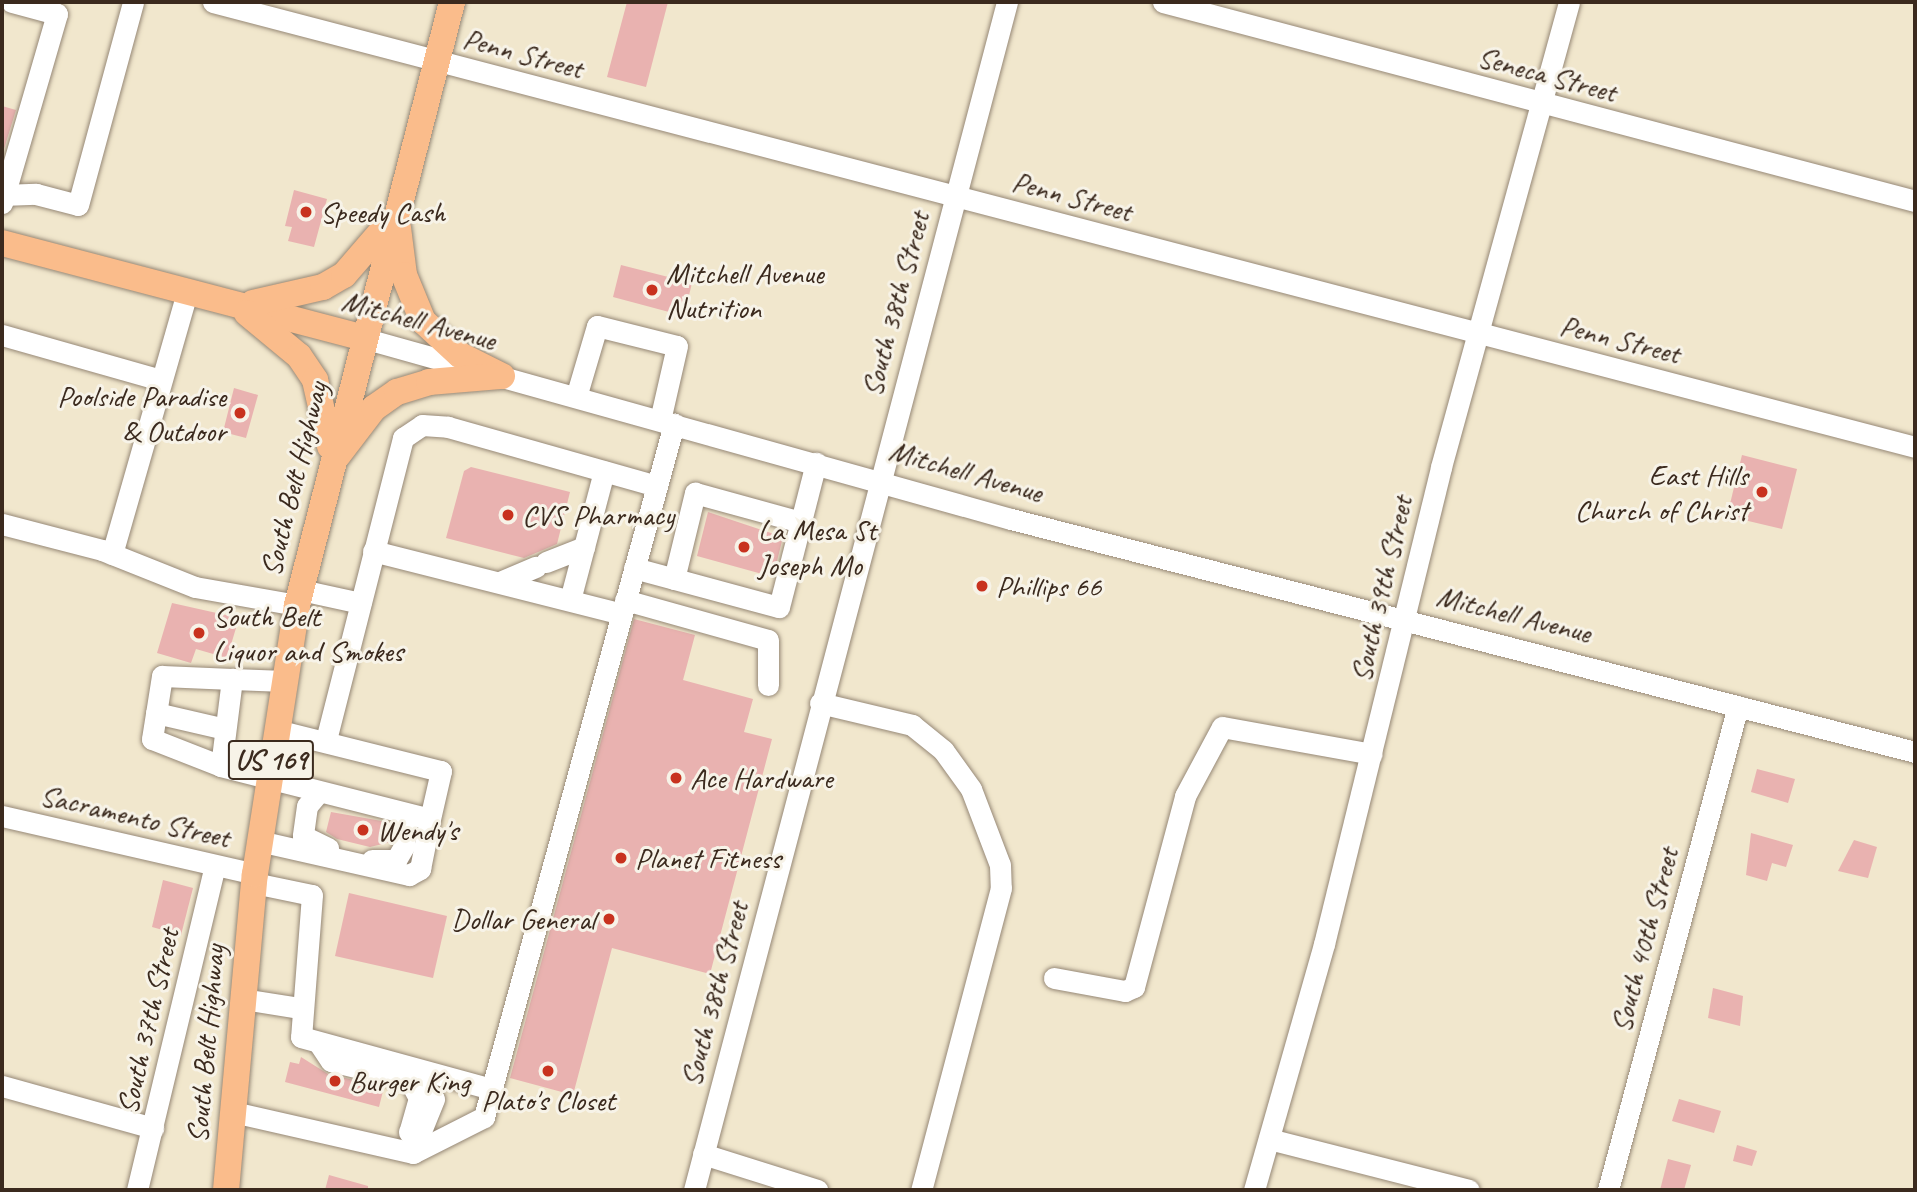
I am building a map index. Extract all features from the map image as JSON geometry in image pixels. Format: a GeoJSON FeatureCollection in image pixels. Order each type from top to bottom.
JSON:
{"type":"FeatureCollection","features":[{"type":"Feature","properties":{"kind":"main road","name":"South Belt Highway"},"geometry":{"type":"LineString","coordinates":[[226,1190],[254,879],[299,597],[363,338],[452,2]]}},
{"type":"Feature","properties":{"kind":"main road"},"geometry":{"type":"LineString","coordinates":[[236,305],[300,297],[323,287],[344,275],[396,214]]}},
{"type":"Feature","properties":{"kind":"main road"},"geometry":{"type":"LineString","coordinates":[[396,214],[404,275],[423,321],[460,355],[502,376]]}},
{"type":"Feature","properties":{"kind":"main road","name":"Mitchell Avenue"},"geometry":{"type":"LineString","coordinates":[[4,250],[187,292],[363,338]]}},
{"type":"Feature","properties":{"kind":"main road"},"geometry":{"type":"LineString","coordinates":[[236,305],[299,356],[315,380],[325,406],[331,465]]}},
{"type":"Feature","properties":{"kind":"main road"},"geometry":{"type":"LineString","coordinates":[[331,465],[374,408],[397,392],[429,382],[502,376]]}},
{"type":"Feature","properties":{"kind":"street"},"geometry":{"type":"LineString","coordinates":[[12,2],[57,14],[3,198],[36,194],[78,205],[133,2]]}},
{"type":"Feature","properties":{"kind":"street","name":"Penn Street"},"geometry":{"type":"LineString","coordinates":[[213,2],[1915,447]]}},
{"type":"Feature","properties":{"kind":"street","name":"South 38th Street"},"geometry":{"type":"LineString","coordinates":[[694,1190],[878,480],[1007,2]]}},
{"type":"Feature","properties":{"kind":"street","name":"Seneca Street"},"geometry":{"type":"LineString","coordinates":[[1163,2],[1915,201]]}},
{"type":"Feature","properties":{"kind":"street","name":"South 39th Street"},"geometry":{"type":"LineString","coordinates":[[1254,1190],[1372,754],[1476,333],[1569,2]]}},
{"type":"Feature","properties":{"kind":"street"},"geometry":{"type":"LineString","coordinates":[[112,554],[187,292]]}},
{"type":"Feature","properties":{"kind":"street"},"geometry":{"type":"LineString","coordinates":[[233,1112],[415,1147],[484,1117],[657,486],[677,346],[597,326],[576,397]]}},
{"type":"Feature","properties":{"kind":"street"},"geometry":{"type":"LineString","coordinates":[[2,335],[161,380]]}},
{"type":"Feature","properties":{"kind":"street","name":"Mitchell Avenue"},"geometry":{"type":"LineString","coordinates":[[363,338],[878,480],[1915,752]]}},
{"type":"Feature","properties":{"kind":"street"},"geometry":{"type":"LineString","coordinates":[[326,740],[403,438],[422,425],[657,486]]}},
{"type":"Feature","properties":{"kind":"street"},"geometry":{"type":"LineString","coordinates":[[634,568],[779,607],[816,463]]}},
{"type":"Feature","properties":{"kind":"street"},"geometry":{"type":"LineString","coordinates":[[570,600],[604,471]]}},
{"type":"Feature","properties":{"kind":"street"},"geometry":{"type":"LineString","coordinates":[[674,579],[695,494],[801,522]]}},
{"type":"Feature","properties":{"kind":"street"},"geometry":{"type":"LineString","coordinates":[[2,524],[112,554],[195,587],[361,603]]}},
{"type":"Feature","properties":{"kind":"street"},"geometry":{"type":"LineString","coordinates":[[500,582],[584,547]]}},
{"type":"Feature","properties":{"kind":"street"},"geometry":{"type":"LineString","coordinates":[[373,551],[570,600],[623,607],[768,640],[768,685]]}},
{"type":"Feature","properties":{"kind":"street"},"geometry":{"type":"LineString","coordinates":[[285,681],[162,676],[152,739],[268,781],[430,819]]}},
{"type":"Feature","properties":{"kind":"street"},"geometry":{"type":"LineString","coordinates":[[221,766],[232,679]]}},
{"type":"Feature","properties":{"kind":"street"},"geometry":{"type":"LineString","coordinates":[[820,703],[912,725],[943,750],[971,789],[1000,865],[1001,888],[921,1190]]}},
{"type":"Feature","properties":{"kind":"street","name":"South 40th Street"},"geometry":{"type":"LineString","coordinates":[[1608,1190],[1738,706]]}},
{"type":"Feature","properties":{"kind":"street"},"geometry":{"type":"LineString","coordinates":[[156,713],[225,729]]}},
{"type":"Feature","properties":{"kind":"street"},"geometry":{"type":"LineString","coordinates":[[1054,978],[1125,991],[1134,987],[1185,796],[1222,727],[1372,754]]}},
{"type":"Feature","properties":{"kind":"street"},"geometry":{"type":"LineString","coordinates":[[259,841],[409,875],[419,869],[442,771],[326,740],[276,730]]}},
{"type":"Feature","properties":{"kind":"street"},"geometry":{"type":"LineString","coordinates":[[318,793],[307,806],[303,836],[378,861],[396,860],[404,846],[407,814]]}},
{"type":"Feature","properties":{"kind":"street","name":"Sacramento Street"},"geometry":{"type":"LineString","coordinates":[[2,816],[215,866],[312,895],[300,1008]]}},
{"type":"Feature","properties":{"kind":"street","name":"South 37th Street"},"geometry":{"type":"LineString","coordinates":[[137,1190],[215,866]]}},
{"type":"Feature","properties":{"kind":"street"},"geometry":{"type":"LineString","coordinates":[[243,999],[300,1008],[301,1037],[491,1089]]}},
{"type":"Feature","properties":{"kind":"street"},"geometry":{"type":"LineString","coordinates":[[318,1042],[331,1062],[409,1080],[434,1099],[424,1136],[415,1147]]}},
{"type":"Feature","properties":{"kind":"street"},"geometry":{"type":"LineString","coordinates":[[2,1086],[153,1128]]}},
{"type":"Feature","properties":{"kind":"street"},"geometry":{"type":"LineString","coordinates":[[1269,1139],[1469,1190]]}},
{"type":"Feature","properties":{"kind":"street"},"geometry":{"type":"LineString","coordinates":[[703,1154],[817,1190]]}},
{"type":"Feature","properties":{"kind":"building"},"geometry":{"type":"Polygon","coordinates":[[[627,2],[668,2],[646,87],[607,77],[627,2]]]}},
{"type":"Feature","properties":{"kind":"building"},"geometry":{"type":"Polygon","coordinates":[[[2,106],[16,110],[4,149],[2,148],[2,106]]]}},
{"type":"Feature","properties":{"kind":"building","name":"Speedy Cash"},"geometry":{"type":"Polygon","coordinates":[[[294,190],[327,199],[314,247],[288,241],[292,227],[285,226],[294,190]]]}},
{"type":"Feature","properties":{"kind":"building","name":"Mitchell Avenue Nutrition"},"geometry":{"type":"Polygon","coordinates":[[[621,265],[692,283],[684,316],[613,297],[621,265]]]}},
{"type":"Feature","properties":{"kind":"building","name":"Poolside Paradise & Outdoor"},"geometry":{"type":"Polygon","coordinates":[[[234,388],[258,395],[246,438],[223,432],[234,388]]]}},
{"type":"Feature","properties":{"kind":"building","name":"East Hills Church of Christ"},"geometry":{"type":"Polygon","coordinates":[[[1742,455],[1797,469],[1782,529],[1727,516],[1742,455]]]}},
{"type":"Feature","properties":{"kind":"building","name":"CVS Pharmacy"},"geometry":{"type":"Polygon","coordinates":[[[471,467],[570,492],[557,544],[524,558],[446,538],[464,471],[471,467]]]}},
{"type":"Feature","properties":{"kind":"building","name":"La Mesa St Joseph Mo"},"geometry":{"type":"Polygon","coordinates":[[[708,512],[783,537],[773,577],[697,556],[708,512]]]}},
{"type":"Feature","properties":{"kind":"building","name":"South Belt Liquor and Smokes"},"geometry":{"type":"Polygon","coordinates":[[[172,603],[239,618],[227,658],[196,649],[191,663],[157,653],[172,603]]]}},
{"type":"Feature","properties":{"kind":"building"},"geometry":{"type":"Polygon","coordinates":[[[634,619],[695,635],[683,680],[753,699],[744,732],[772,739],[710,974],[612,948],[573,1095],[510,1078],[634,619]]]}},
{"type":"Feature","properties":{"kind":"building"},"geometry":{"type":"Polygon","coordinates":[[[1757,769],[1795,779],[1788,803],[1751,792],[1757,769]]]}},
{"type":"Feature","properties":{"kind":"building","name":"Wendy's"},"geometry":{"type":"Polygon","coordinates":[[[331,812],[393,823],[391,842],[370,847],[337,839],[326,832],[331,812]]]}},
{"type":"Feature","properties":{"kind":"building"},"geometry":{"type":"Polygon","coordinates":[[[1751,833],[1793,845],[1786,867],[1772,863],[1767,881],[1746,875],[1751,833]]]}},
{"type":"Feature","properties":{"kind":"building"},"geometry":{"type":"Polygon","coordinates":[[[1854,840],[1877,847],[1868,878],[1838,871],[1854,840]]]}},
{"type":"Feature","properties":{"kind":"building"},"geometry":{"type":"Polygon","coordinates":[[[163,880],[193,888],[181,935],[152,927],[163,880]]]}},
{"type":"Feature","properties":{"kind":"building"},"geometry":{"type":"Polygon","coordinates":[[[349,893],[447,916],[433,978],[335,956],[349,893]]]}},
{"type":"Feature","properties":{"kind":"building"},"geometry":{"type":"Polygon","coordinates":[[[1713,988],[1743,996],[1740,1026],[1708,1018],[1713,988]]]}},
{"type":"Feature","properties":{"kind":"building","name":"Burger King"},"geometry":{"type":"Polygon","coordinates":[[[301,1057],[328,1074],[384,1087],[379,1107],[285,1082],[290,1062],[299,1064],[301,1057]]]}},
{"type":"Feature","properties":{"kind":"building"},"geometry":{"type":"Polygon","coordinates":[[[1679,1099],[1721,1111],[1714,1133],[1672,1121],[1679,1099]]]}},
{"type":"Feature","properties":{"kind":"building"},"geometry":{"type":"Polygon","coordinates":[[[1737,1145],[1757,1151],[1752,1166],[1733,1161],[1737,1145]]]}},
{"type":"Feature","properties":{"kind":"building"},"geometry":{"type":"Polygon","coordinates":[[[1668,1159],[1691,1165],[1684,1190],[1660,1190],[1668,1159]]]}},
{"type":"Feature","properties":{"kind":"building"},"geometry":{"type":"Polygon","coordinates":[[[329,1175],[368,1186],[368,1190],[325,1190],[329,1175]]]}},
{"type":"Feature","properties":{"kind":"place","name":"Speedy Cash"},"geometry":{"type":"Point","coordinates":[306,212]}},
{"type":"Feature","properties":{"kind":"place","name":"Mitchell Avenue Nutrition"},"geometry":{"type":"Point","coordinates":[652,290]}},
{"type":"Feature","properties":{"kind":"place","name":"Poolside Paradise & Outdoor"},"geometry":{"type":"Point","coordinates":[240,413]}},
{"type":"Feature","properties":{"kind":"place","name":"East Hills Church of Christ"},"geometry":{"type":"Point","coordinates":[1762,492]}},
{"type":"Feature","properties":{"kind":"place","name":"CVS Pharmacy"},"geometry":{"type":"Point","coordinates":[508,515]}},
{"type":"Feature","properties":{"kind":"place","name":"La Mesa St Joseph Mo"},"geometry":{"type":"Point","coordinates":[744,547]}},
{"type":"Feature","properties":{"kind":"place","name":"Phillips 66"},"geometry":{"type":"Point","coordinates":[982,586]}},
{"type":"Feature","properties":{"kind":"place","name":"South Belt Liquor and Smokes"},"geometry":{"type":"Point","coordinates":[199,633]}},
{"type":"Feature","properties":{"kind":"place","name":"Ace Hardware"},"geometry":{"type":"Point","coordinates":[676,778]}},
{"type":"Feature","properties":{"kind":"place","name":"Wendy's"},"geometry":{"type":"Point","coordinates":[363,830]}},
{"type":"Feature","properties":{"kind":"place","name":"Planet Fitness"},"geometry":{"type":"Point","coordinates":[621,858]}},
{"type":"Feature","properties":{"kind":"place","name":"Dollar General"},"geometry":{"type":"Point","coordinates":[609,919]}},
{"type":"Feature","properties":{"kind":"place","name":"Plato's Closet"},"geometry":{"type":"Point","coordinates":[548,1071]}},
{"type":"Feature","properties":{"kind":"place","name":"Burger King"},"geometry":{"type":"Point","coordinates":[335,1081]}}]}
